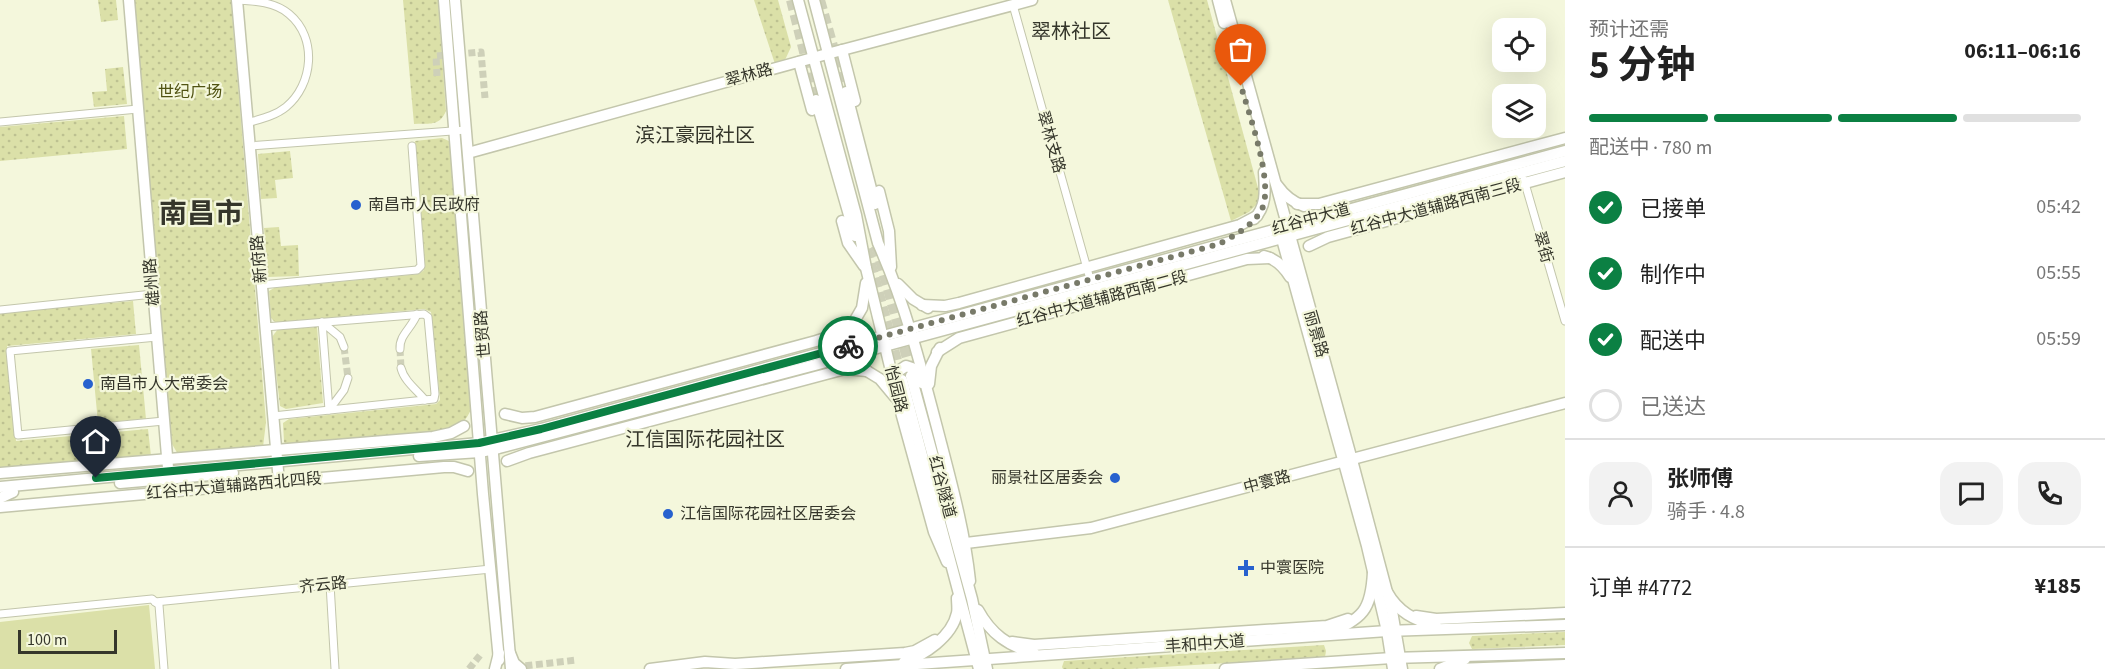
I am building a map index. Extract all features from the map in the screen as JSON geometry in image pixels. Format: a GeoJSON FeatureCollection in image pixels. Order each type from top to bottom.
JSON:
{"type":"FeatureCollection","features":[{"type":"Feature","properties":{"kind":"main road","name":"雄州路"},"geometry":{"type":"LineString","coordinates":[[129,0],[170,492]]}},
{"type":"Feature","properties":{"kind":"main road","name":"新府路"},"geometry":{"type":"LineString","coordinates":[[237,0],[279,482]]}},
{"type":"Feature","properties":{"kind":"main road","name":"世贸路"},"geometry":{"type":"LineString","coordinates":[[444,0],[453,131],[491,569],[504,653],[511,669]]}},
{"type":"Feature","properties":{"kind":"main road","name":"世贸路"},"geometry":{"type":"LineString","coordinates":[[455,0],[496,490],[504,653],[500,669]]}},
{"type":"Feature","properties":{"kind":"main road","name":"怡园路"},"geometry":{"type":"LineString","coordinates":[[798,0],[856,215],[884,341],[934,531],[957,583],[982,664]]}},
{"type":"Feature","properties":{"kind":"main road","name":"怡园路"},"geometry":{"type":"LineString","coordinates":[[814,0],[878,243],[913,333],[966,543],[982,664]]}},
{"type":"Feature","properties":{"kind":"main road","name":"翠林路"},"geometry":{"type":"LineString","coordinates":[[468,153],[814,57],[1032,0]]}},
{"type":"Feature","properties":{"kind":"main road","name":"丽景路"},"geometry":{"type":"LineString","coordinates":[[1218,0],[1387,592],[1395,661],[1402,669]]}},
{"type":"Feature","properties":{"kind":"main road","name":"丽景路"},"geometry":{"type":"LineString","coordinates":[[1225,0],[1267,171]]}},
{"type":"Feature","properties":{"kind":"main road"},"geometry":{"type":"LineString","coordinates":[[842,50],[889,231],[891,274]]}},
{"type":"Feature","properties":{"kind":"main road"},"geometry":{"type":"LineString","coordinates":[[799,62],[848,243],[866,268]]}},
{"type":"Feature","properties":{"kind":"main road"},"geometry":{"type":"LineString","coordinates":[[846,92],[891,274],[904,292],[922,305],[938,312],[973,317]]}},
{"type":"Feature","properties":{"kind":"main road"},"geometry":{"type":"LineString","coordinates":[[816,100],[848,217],[866,268],[866,291],[862,308],[854,323],[844,335],[818,354]]}},
{"type":"Feature","properties":{"kind":"main road"},"geometry":{"type":"LineString","coordinates":[[1298,204],[1319,204],[1565,138]]}},
{"type":"Feature","properties":{"kind":"main road","name":"红谷中大道"},"geometry":{"type":"LineString","coordinates":[[539,433],[818,354],[884,341],[1344,216],[1565,151]]}},
{"type":"Feature","properties":{"kind":"main road","name":"红谷中大道"},"geometry":{"type":"LineString","coordinates":[[1344,216],[1523,178],[1565,161]]}},
{"type":"Feature","properties":{"kind":"main road"},"geometry":{"type":"LineString","coordinates":[[1267,171],[1282,193],[1298,204],[1344,216]]}},
{"type":"Feature","properties":{"kind":"main road"},"geometry":{"type":"LineString","coordinates":[[1222,249],[1257,216],[1265,201],[1267,171]]}},
{"type":"Feature","properties":{"kind":"main road","name":"红谷中大道辅路西南三段"},"geometry":{"type":"LineString","coordinates":[[1309,246],[1328,237],[1523,178],[1565,172]]}},
{"type":"Feature","properties":{"kind":"main road"},"geometry":{"type":"LineString","coordinates":[[922,305],[945,306],[959,303],[1240,225],[1257,216]]}},
{"type":"Feature","properties":{"kind":"main road"},"geometry":{"type":"LineString","coordinates":[[1222,249],[1270,258],[1298,282],[1309,246],[1344,216]]}},
{"type":"Feature","properties":{"kind":"main road","name":"红谷中大道"},"geometry":{"type":"LineString","coordinates":[[973,317],[1090,279],[1222,249]]}},
{"type":"Feature","properties":{"kind":"main road","name":"红谷中大道辅路西南二段"},"geometry":{"type":"LineString","coordinates":[[938,352],[959,338],[1247,259],[1270,258]]}},
{"type":"Feature","properties":{"kind":"main road"},"geometry":{"type":"LineString","coordinates":[[929,397],[932,366],[938,352],[947,339],[973,317]]}},
{"type":"Feature","properties":{"kind":"main road"},"geometry":{"type":"LineString","coordinates":[[505,414],[522,418],[535,417],[816,341],[838,334],[854,323]]}},
{"type":"Feature","properties":{"kind":"main road","name":"红谷中大道"},"geometry":{"type":"LineString","coordinates":[[0,493],[13,489],[492,445],[815,366],[884,341]]}},
{"type":"Feature","properties":{"kind":"main road"},"geometry":{"type":"LineString","coordinates":[[815,366],[842,363],[867,370],[890,390],[903,416]]}},
{"type":"Feature","properties":{"kind":"main road"},"geometry":{"type":"LineString","coordinates":[[903,416],[897,372],[906,366],[912,368],[929,397]]}},
{"type":"Feature","properties":{"kind":"main road"},"geometry":{"type":"LineString","coordinates":[[507,461],[529,453],[845,369],[867,370]]}},
{"type":"Feature","properties":{"kind":"main road","name":"红谷隧道"},"geometry":{"type":"LineString","coordinates":[[957,583],[907,378],[972,599]]}},
{"type":"Feature","properties":{"kind":"main road"},"geometry":{"type":"LineString","coordinates":[[488,397],[505,414],[539,433],[507,461],[498,476],[496,490]]}},
{"type":"Feature","properties":{"kind":"main road"},"geometry":{"type":"LineString","coordinates":[[430,452],[465,426],[474,412],[476,399]]}},
{"type":"Feature","properties":{"kind":"main road","name":"中寰路"},"geometry":{"type":"LineString","coordinates":[[966,543],[1091,528],[1565,403]]}},
{"type":"Feature","properties":{"kind":"main road"},"geometry":{"type":"LineString","coordinates":[[0,473],[433,437],[452,433],[465,426]]}},
{"type":"Feature","properties":{"kind":"main road"},"geometry":{"type":"LineString","coordinates":[[430,452],[447,458],[468,471],[476,477],[483,488]]}},
{"type":"Feature","properties":{"kind":"main road","name":"丽景路"},"geometry":{"type":"LineString","coordinates":[[1348,461],[1373,572],[1392,631]]}},
{"type":"Feature","properties":{"kind":"main road","name":"红谷中大道辅路西北四段"},"geometry":{"type":"LineString","coordinates":[[0,507],[444,467],[468,471]]}},
{"type":"Feature","properties":{"kind":"main road"},"geometry":{"type":"LineString","coordinates":[[0,482],[13,489],[0,498]]}},
{"type":"Feature","properties":{"kind":"main road","name":"红谷中大道"},"geometry":{"type":"LineString","coordinates":[[0,487],[13,489]]}},
{"type":"Feature","properties":{"kind":"main road"},"geometry":{"type":"LineString","coordinates":[[1320,636],[1352,621],[1362,613],[1372,595],[1373,572]]}},
{"type":"Feature","properties":{"kind":"main road"},"geometry":{"type":"LineString","coordinates":[[896,666],[923,653],[945,634],[957,614],[957,583]]}},
{"type":"Feature","properties":{"kind":"main road"},"geometry":{"type":"LineString","coordinates":[[1387,592],[1394,604],[1409,616],[1448,629]]}},
{"type":"Feature","properties":{"kind":"main road"},"geometry":{"type":"LineString","coordinates":[[972,599],[985,622],[1002,640],[1018,649],[1056,655]]}},
{"type":"Feature","properties":{"kind":"main road"},"geometry":{"type":"LineString","coordinates":[[1002,640],[1034,645],[1328,626],[1362,613]]}},
{"type":"Feature","properties":{"kind":"main road"},"geometry":{"type":"LineString","coordinates":[[1409,616],[1436,619],[1565,614]]}},
{"type":"Feature","properties":{"kind":"main road","name":"丰和中大道"},"geometry":{"type":"LineString","coordinates":[[846,669],[982,664],[1056,655],[1392,631],[1565,626]]}},
{"type":"Feature","properties":{"kind":"main road"},"geometry":{"type":"LineString","coordinates":[[650,669],[705,662],[735,664],[905,653],[915,651],[945,634]]}},
{"type":"Feature","properties":{"kind":"main road"},"geometry":{"type":"LineString","coordinates":[[495,669],[504,653],[521,669]]}},
{"type":"Feature","properties":{"kind":"main road","name":"丰和中大道"},"geometry":{"type":"LineString","coordinates":[[1225,669],[1565,653]]}},
{"type":"Feature","properties":{"kind":"main road"},"geometry":{"type":"LineString","coordinates":[[1440,669],[1472,656]]}},
{"type":"Feature","properties":{"kind":"main road"},"geometry":{"type":"LineString","coordinates":[[1318,663],[1349,669]]}},
{"type":"Feature","properties":{"kind":"main road"},"geometry":{"type":"LineString","coordinates":[[1456,669],[1565,666]]}},
{"type":"Feature","properties":{"kind":"street"},"geometry":{"type":"LineString","coordinates":[[237,0],[257,1],[288,13],[301,28],[308,50],[308,72],[301,90],[286,107],[275,114],[248,123]]}},
{"type":"Feature","properties":{"kind":"street","name":"翠林支路"},"geometry":{"type":"LineString","coordinates":[[1013,5],[1090,279]]}},
{"type":"Feature","properties":{"kind":"street"},"geometry":{"type":"LineString","coordinates":[[0,122],[138,108]]}},
{"type":"Feature","properties":{"kind":"street"},"geometry":{"type":"LineString","coordinates":[[249,146],[466,130]]}},
{"type":"Feature","properties":{"kind":"street"},"geometry":{"type":"LineString","coordinates":[[261,285],[417,270],[421,266],[412,146]]}},
{"type":"Feature","properties":{"kind":"street","name":"翠街"},"geometry":{"type":"LineString","coordinates":[[1523,178],[1565,321]]}},
{"type":"Feature","properties":{"kind":"street"},"geometry":{"type":"LineString","coordinates":[[0,310],[153,294]]}},
{"type":"Feature","properties":{"kind":"street"},"geometry":{"type":"LineString","coordinates":[[400,349],[399,343],[414,324],[417,314]]}},
{"type":"Feature","properties":{"kind":"street"},"geometry":{"type":"LineString","coordinates":[[265,327],[424,314],[428,317],[435,394],[434,399],[273,416]]}},
{"type":"Feature","properties":{"kind":"street"},"geometry":{"type":"LineString","coordinates":[[322,322],[340,337],[344,347]]}},
{"type":"Feature","properties":{"kind":"street"},"geometry":{"type":"LineString","coordinates":[[322,322],[329,410]]}},
{"type":"Feature","properties":{"kind":"street"},"geometry":{"type":"LineString","coordinates":[[157,337],[10,351],[18,435],[164,421]]}},
{"type":"Feature","properties":{"kind":"street"},"geometry":{"type":"LineString","coordinates":[[401,368],[407,381],[425,400]]}},
{"type":"Feature","properties":{"kind":"street"},"geometry":{"type":"LineString","coordinates":[[329,410],[344,390],[348,378]]}},
{"type":"Feature","properties":{"kind":"street","name":"齐云路"},"geometry":{"type":"LineString","coordinates":[[0,614],[152,599],[157,603],[491,569]]}},
{"type":"Feature","properties":{"kind":"street"},"geometry":{"type":"LineString","coordinates":[[330,584],[335,669]]}},
{"type":"Feature","properties":{"kind":"street"},"geometry":{"type":"LineString","coordinates":[[157,603],[164,669]]}},
{"type":"Feature","properties":{"kind":"green space"},"geometry":{"type":"Polygon","coordinates":[[[98,0],[116,0],[118,20],[101,22],[98,0]]]}},
{"type":"Feature","properties":{"kind":"green space","name":"世纪广场"},"geometry":{"type":"Polygon","coordinates":[[[133,0],[231,0],[266,422],[263,447],[179,456],[172,444],[133,0]]]}},
{"type":"Feature","properties":{"kind":"green space"},"geometry":{"type":"Polygon","coordinates":[[[403,0],[438,0],[446,111],[437,122],[414,124],[403,0]]]}},
{"type":"Feature","properties":{"kind":"green space"},"geometry":{"type":"Polygon","coordinates":[[[754,0],[778,0],[791,47],[785,60],[775,64],[754,0]]]}},
{"type":"Feature","properties":{"kind":"green space"},"geometry":{"type":"Polygon","coordinates":[[[1168,0],[1207,0],[1258,188],[1258,203],[1249,212],[1231,221],[1168,0]]]}},
{"type":"Feature","properties":{"kind":"green space"},"geometry":{"type":"Polygon","coordinates":[[[123,67],[127,104],[94,107],[92,92],[107,91],[105,69],[123,67]]]}},
{"type":"Feature","properties":{"kind":"green space"},"geometry":{"type":"Polygon","coordinates":[[[124,116],[127,149],[0,161],[0,127],[124,116]]]}},
{"type":"Feature","properties":{"kind":"green space"},"geometry":{"type":"Polygon","coordinates":[[[442,138],[449,141],[451,145],[473,404],[470,413],[452,431],[287,446],[284,442],[283,423],[289,419],[436,404],[440,400],[431,312],[424,309],[276,323],[271,318],[269,291],[274,288],[419,274],[424,270],[415,141],[442,138]]]}},
{"type":"Feature","properties":{"kind":"green space"},"geometry":{"type":"Polygon","coordinates":[[[290,151],[293,178],[275,180],[277,198],[261,199],[258,154],[290,151]]]}},
{"type":"Feature","properties":{"kind":"green space"},"geometry":{"type":"Polygon","coordinates":[[[279,227],[281,246],[298,245],[299,276],[268,277],[264,228],[279,227]]]}},
{"type":"Feature","properties":{"kind":"green space"},"geometry":{"type":"Polygon","coordinates":[[[133,301],[136,334],[7,346],[16,441],[148,429],[151,456],[0,470],[0,313],[133,301]]]}},
{"type":"Feature","properties":{"kind":"green space"},"geometry":{"type":"Polygon","coordinates":[[[317,327],[323,403],[286,409],[280,406],[272,337],[278,329],[317,327]]]}},
{"type":"Feature","properties":{"kind":"green space"},"geometry":{"type":"Polygon","coordinates":[[[139,345],[146,419],[98,423],[91,349],[139,345]]]}},
{"type":"Feature","properties":{"kind":"green space"},"geometry":{"type":"Polygon","coordinates":[[[149,605],[155,669],[0,669],[0,622],[149,605]]]}},
{"type":"Feature","properties":{"kind":"green space"},"geometry":{"type":"Polygon","coordinates":[[[1565,632],[1565,645],[1472,649],[1469,643],[1472,636],[1565,632]]]}},
{"type":"Feature","properties":{"kind":"green space"},"geometry":{"type":"Polygon","coordinates":[[[1324,645],[1325,657],[1129,669],[1063,669],[1062,667],[1064,661],[1324,645]]]}},
{"type":"Feature","properties":{"kind":"tunnel"},"geometry":{"type":"LineString","coordinates":[[791,0],[816,100]]}},
{"type":"Feature","properties":{"kind":"tunnel"},"geometry":{"type":"LineString","coordinates":[[820,0],[846,92]]}},
{"type":"Feature","properties":{"kind":"tunnel"},"geometry":{"type":"LineString","coordinates":[[437,76],[436,56],[481,52],[485,98]]}},
{"type":"Feature","properties":{"kind":"tunnel"},"geometry":{"type":"LineString","coordinates":[[876,246],[911,373]]}},
{"type":"Feature","properties":{"kind":"tunnel"},"geometry":{"type":"LineString","coordinates":[[867,249],[902,379]]}},
{"type":"Feature","properties":{"kind":"tunnel"},"geometry":{"type":"LineString","coordinates":[[344,347],[348,378]]}},
{"type":"Feature","properties":{"kind":"tunnel"},"geometry":{"type":"LineString","coordinates":[[400,349],[401,368]]}},
{"type":"Feature","properties":{"kind":"tunnel"},"geometry":{"type":"LineString","coordinates":[[469,669],[481,654]]}},
{"type":"Feature","properties":{"kind":"tunnel"},"geometry":{"type":"LineString","coordinates":[[515,667],[577,660]]}},
{"type":"Feature","properties":{"kind":"way so far"},"geometry":{"type":"LineString","coordinates":[[848,346],[1219,244],[1234,236],[1257,216],[1265,201],[1264,172],[1241,86]]}},
{"type":"Feature","properties":{"kind":"place","name":"南昌市人民政府"},"geometry":{"type":"Point","coordinates":[356,205]}},
{"type":"Feature","properties":{"kind":"place","name":"南昌市人大常委会"},"geometry":{"type":"Point","coordinates":[88,384]}},
{"type":"Feature","properties":{"kind":"place","name":"丽景社区居委会"},"geometry":{"type":"Point","coordinates":[1115,478]}},
{"type":"Feature","properties":{"kind":"place","name":"江信国际花园社区居委会"},"geometry":{"type":"Point","coordinates":[668,514]}},
{"type":"Feature","properties":{"kind":"place","name":"中寰医院"},"geometry":{"type":"Point","coordinates":[1246,568]}},
{"type":"Feature","properties":{"kind":"district","name":"翠林社区"},"geometry":{"type":"Point","coordinates":[1071,32]}},
{"type":"Feature","properties":{"kind":"district","name":"滨江豪园社区"},"geometry":{"type":"Point","coordinates":[695,136]}},
{"type":"Feature","properties":{"kind":"district","name":"南昌市"},"geometry":{"type":"Point","coordinates":[201,214]}},
{"type":"Feature","properties":{"kind":"district","name":"江信国际花园社区"},"geometry":{"type":"Point","coordinates":[705,440]}},
{"type":"Feature","properties":{"kind":"route"},"geometry":{"type":"LineString","coordinates":[[96,478],[479,443],[541,429],[848,346]]}}]}
